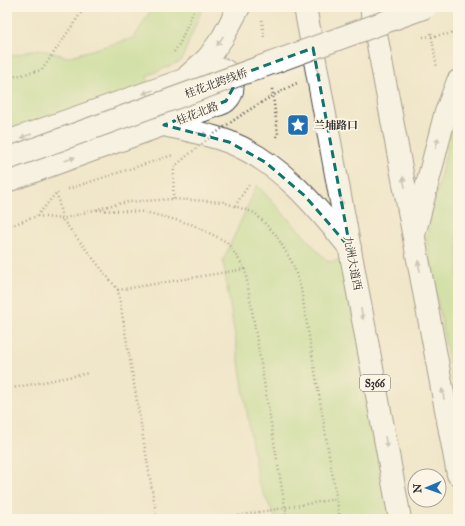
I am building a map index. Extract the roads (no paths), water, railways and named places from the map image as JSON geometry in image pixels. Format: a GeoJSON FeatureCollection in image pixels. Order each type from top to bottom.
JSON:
{"type":"FeatureCollection","features":[{"type":"Feature","properties":{"kind":"main road"},"geometry":{"type":"LineString","coordinates":[[185,79],[208,58],[223,37],[239,7]]}},
{"type":"Feature","properties":{"kind":"main road","name":"九洲大道西"},"geometry":{"type":"LineString","coordinates":[[305,7],[400,519]]}},
{"type":"Feature","properties":{"kind":"main road"},"geometry":{"type":"LineString","coordinates":[[371,7],[458,474]]}},
{"type":"Feature","properties":{"kind":"main road","name":"桂花北跨线桥"},"geometry":{"type":"LineString","coordinates":[[7,159],[428,17]]}},
{"type":"Feature","properties":{"kind":"main road","name":"桂花北路"},"geometry":{"type":"LineString","coordinates":[[7,142],[215,68],[229,73],[233,88],[231,95],[226,101],[164,125],[7,181]]}},
{"type":"Feature","properties":{"kind":"main road"},"geometry":{"type":"LineString","coordinates":[[414,234],[445,115],[458,81]]}},
{"type":"Feature","properties":{"kind":"main road"},"geometry":{"type":"LineString","coordinates":[[164,125],[229,142],[265,162],[305,196],[326,218],[350,248]]}},
{"type":"Feature","properties":{"kind":"place","name":"兰埔路口"},"geometry":{"type":"Point","coordinates":[298,125]}}]}
